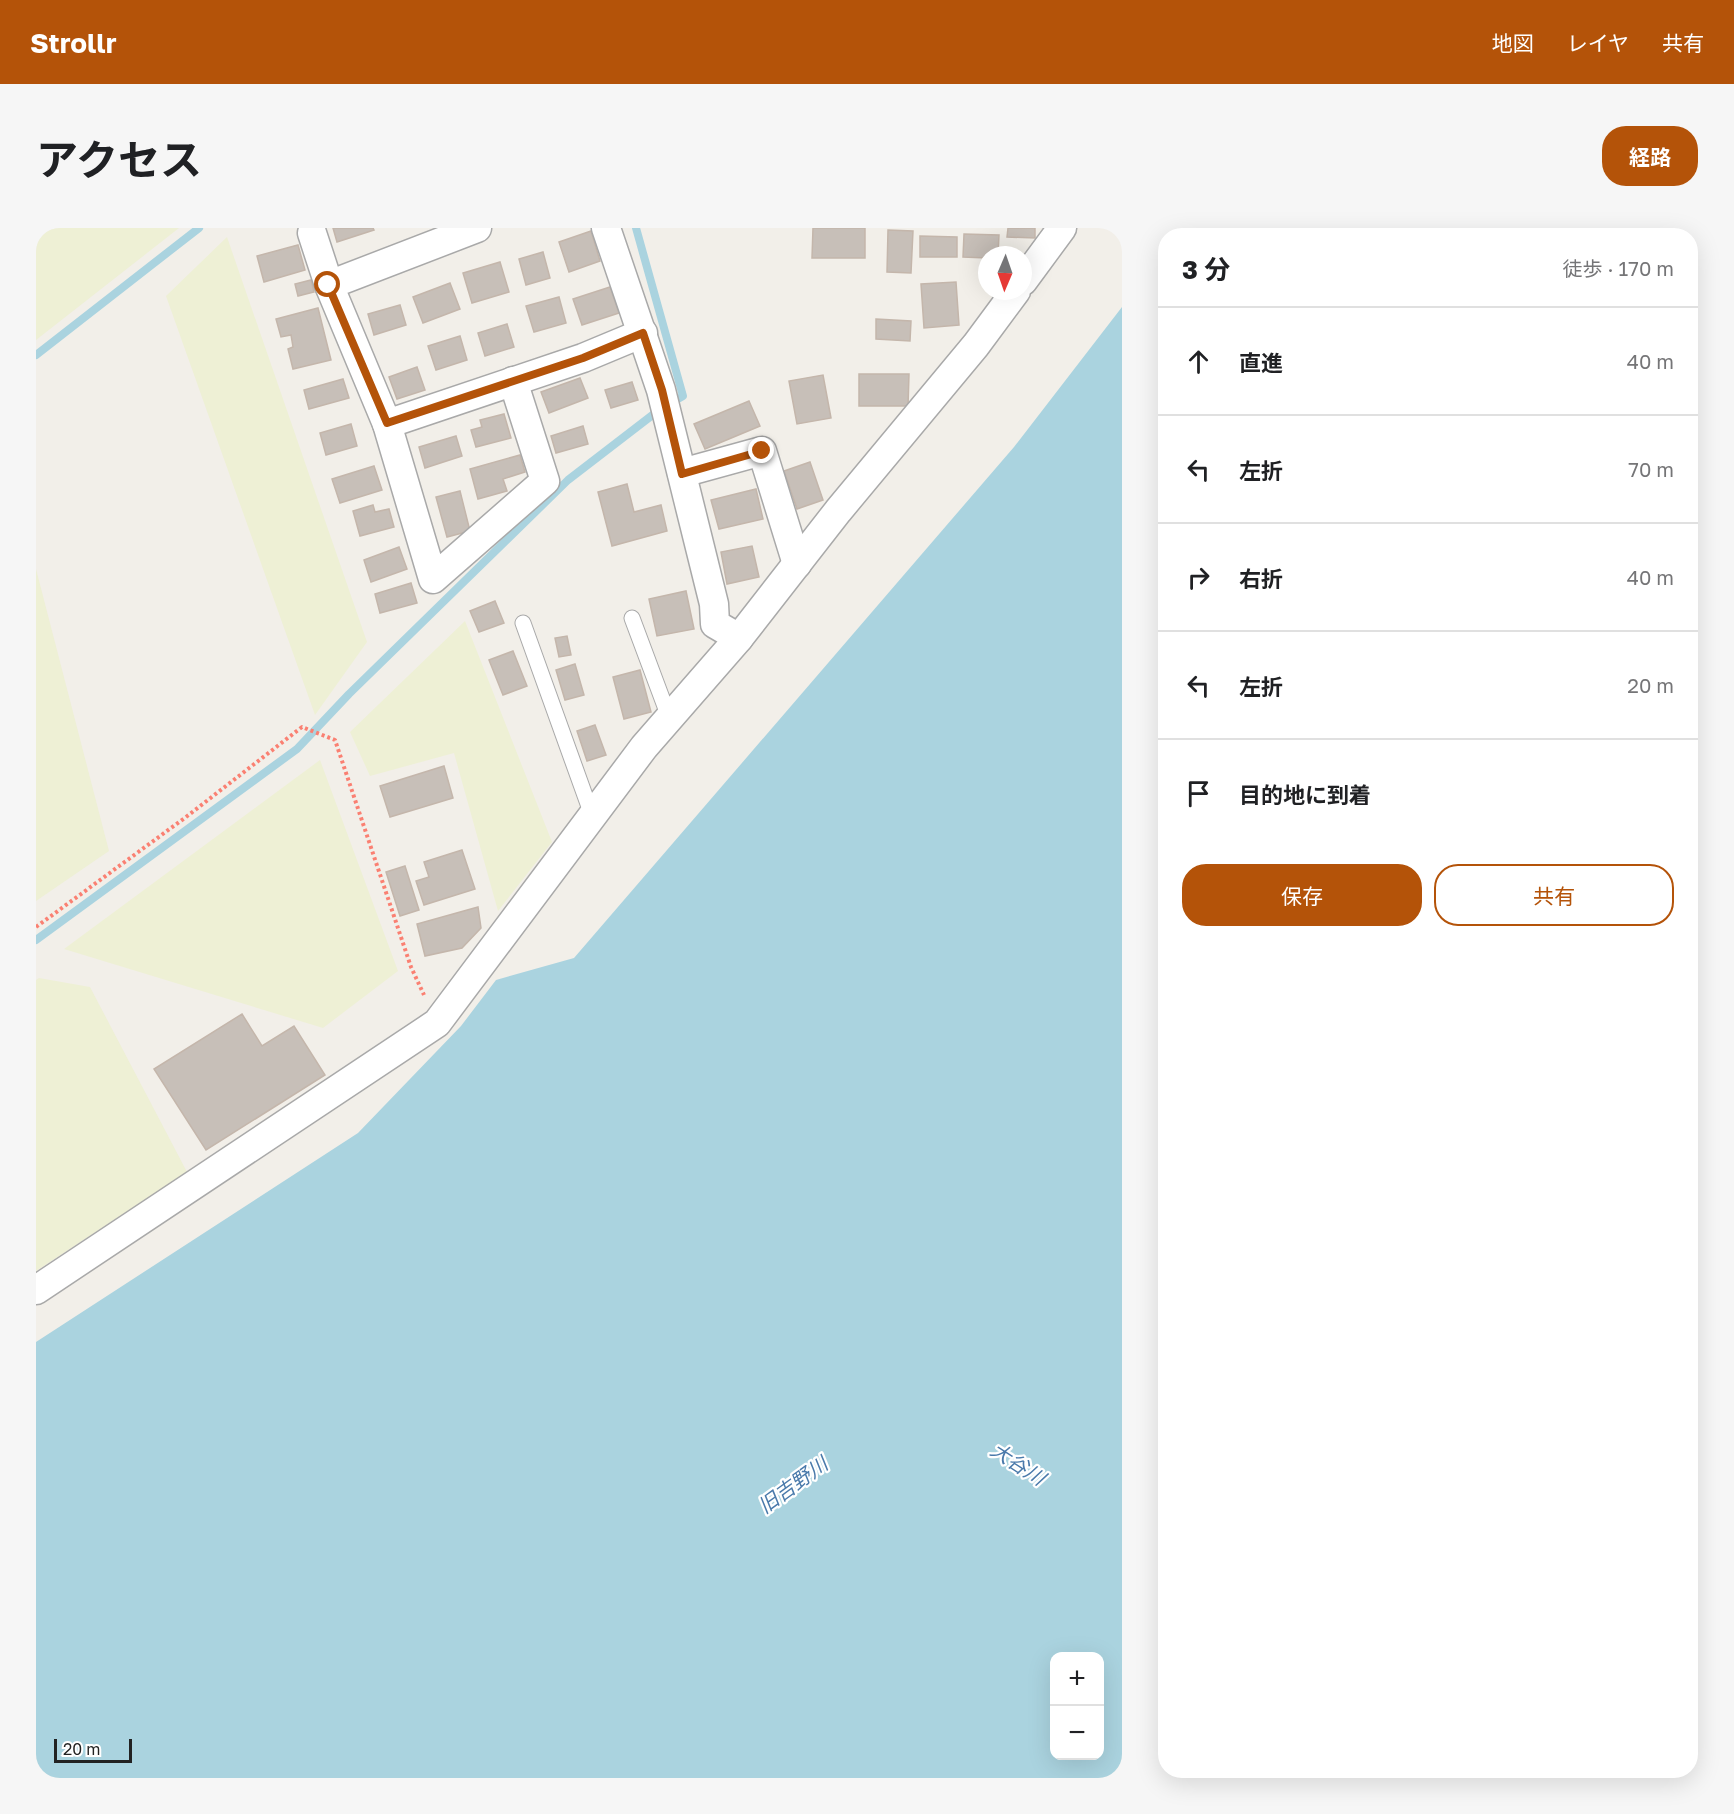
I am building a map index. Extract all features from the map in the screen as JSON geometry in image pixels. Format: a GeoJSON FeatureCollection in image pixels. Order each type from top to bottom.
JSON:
{"type":"FeatureCollection","features":[{"type":"Feature","properties":{"kind":"street"},"geometry":{"type":"LineString","coordinates":[[328,285],[477,228]]}},
{"type":"Feature","properties":{"kind":"street"},"geometry":{"type":"LineString","coordinates":[[606,228],[662,390],[714,604],[715,624],[739,638]]}},
{"type":"Feature","properties":{"kind":"street"},"geometry":{"type":"LineString","coordinates":[[1032,269],[1062,228]]}},
{"type":"Feature","properties":{"kind":"street"},"geometry":{"type":"LineString","coordinates":[[312,233],[328,285],[387,423],[433,579],[544,481],[513,381]]}},
{"type":"Feature","properties":{"kind":"street"},"geometry":{"type":"LineString","coordinates":[[36,1290],[437,1023],[669,717],[739,638],[976,345],[1009,300]]}},
{"type":"Feature","properties":{"kind":"street"},"geometry":{"type":"LineString","coordinates":[[387,423],[583,358],[643,333]]}},
{"type":"Feature","properties":{"kind":"street"},"geometry":{"type":"LineString","coordinates":[[682,474],[762,451],[797,564]]}},
{"type":"Feature","properties":{"kind":"lane"},"geometry":{"type":"LineString","coordinates":[[632,618],[669,717]]}},
{"type":"Feature","properties":{"kind":"lane"},"geometry":{"type":"LineString","coordinates":[[523,623],[592,816]]}},
{"type":"Feature","properties":{"kind":"path"},"geometry":{"type":"LineString","coordinates":[[36,927],[186,817],[302,727],[335,740],[411,967],[437,1023]]}},
{"type":"Feature","properties":{"kind":"green space"},"geometry":{"type":"Polygon","coordinates":[[[36,228],[179,228],[36,340],[36,228]]]}},
{"type":"Feature","properties":{"kind":"green space"},"geometry":{"type":"Polygon","coordinates":[[[227,237],[367,642],[315,715],[166,296],[227,237]]]}},
{"type":"Feature","properties":{"kind":"green space"},"geometry":{"type":"Polygon","coordinates":[[[36,569],[109,851],[36,901],[36,569]]]}},
{"type":"Feature","properties":{"kind":"green space"},"geometry":{"type":"Polygon","coordinates":[[[465,621],[552,842],[498,911],[454,753],[370,776],[350,732],[465,621]]]}},
{"type":"Feature","properties":{"kind":"green space"},"geometry":{"type":"Polygon","coordinates":[[[320,760],[398,971],[323,1028],[64,949],[320,760]]]}},
{"type":"Feature","properties":{"kind":"green space"},"geometry":{"type":"Polygon","coordinates":[[[39,978],[90,987],[187,1172],[36,1271],[36,980],[39,978]]]}},
{"type":"Feature","properties":{"kind":"water"},"geometry":{"type":"Polygon","coordinates":[[[1122,307],[1122,1778],[36,1778],[36,1342],[358,1133],[461,1026],[496,980],[574,958],[1014,447],[1122,307]]]}},
{"type":"Feature","properties":{"kind":"building"},"geometry":{"type":"Polygon","coordinates":[[[333,228],[373,228],[374,230],[337,242],[333,228]]]}},
{"type":"Feature","properties":{"kind":"building"},"geometry":{"type":"Polygon","coordinates":[[[813,228],[865,228],[865,258],[812,258],[813,228]]]}},
{"type":"Feature","properties":{"kind":"building"},"geometry":{"type":"Polygon","coordinates":[[[1008,228],[1035,228],[1035,238],[1007,237],[1008,228]]]}},
{"type":"Feature","properties":{"kind":"building"},"geometry":{"type":"Polygon","coordinates":[[[888,230],[913,231],[911,273],[887,272],[888,230]]]}},
{"type":"Feature","properties":{"kind":"building"},"geometry":{"type":"Polygon","coordinates":[[[591,231],[600,261],[569,272],[559,242],[591,231]]]}},
{"type":"Feature","properties":{"kind":"building"},"geometry":{"type":"Polygon","coordinates":[[[964,234],[999,235],[998,246],[978,246],[978,258],[963,257],[964,234]]]}},
{"type":"Feature","properties":{"kind":"building"},"geometry":{"type":"Polygon","coordinates":[[[920,236],[957,237],[957,257],[920,257],[920,236]]]}},
{"type":"Feature","properties":{"kind":"building"},"geometry":{"type":"Polygon","coordinates":[[[298,245],[305,270],[264,282],[257,256],[298,245]]]}},
{"type":"Feature","properties":{"kind":"building"},"geometry":{"type":"Polygon","coordinates":[[[543,252],[550,278],[526,285],[519,259],[543,252]]]}},
{"type":"Feature","properties":{"kind":"building"},"geometry":{"type":"Polygon","coordinates":[[[500,262],[509,292],[472,303],[463,273],[500,262]]]}},
{"type":"Feature","properties":{"kind":"building"},"geometry":{"type":"Polygon","coordinates":[[[311,280],[314,292],[298,296],[295,284],[311,280]]]}},
{"type":"Feature","properties":{"kind":"building"},"geometry":{"type":"Polygon","coordinates":[[[956,282],[959,325],[924,328],[921,284],[956,282]]]}},
{"type":"Feature","properties":{"kind":"building"},"geometry":{"type":"Polygon","coordinates":[[[450,283],[460,309],[423,323],[413,297],[450,283]]]}},
{"type":"Feature","properties":{"kind":"building"},"geometry":{"type":"Polygon","coordinates":[[[610,287],[619,313],[582,325],[573,299],[610,287]]]}},
{"type":"Feature","properties":{"kind":"building"},"geometry":{"type":"Polygon","coordinates":[[[559,297],[566,323],[534,332],[526,306],[559,297]]]}},
{"type":"Feature","properties":{"kind":"building"},"geometry":{"type":"Polygon","coordinates":[[[400,305],[406,325],[374,335],[368,314],[400,305]]]}},
{"type":"Feature","properties":{"kind":"building"},"geometry":{"type":"Polygon","coordinates":[[[318,308],[331,360],[293,369],[288,349],[293,347],[291,335],[281,337],[276,319],[318,308]]]}},
{"type":"Feature","properties":{"kind":"building"},"geometry":{"type":"Polygon","coordinates":[[[876,319],[911,321],[910,341],[876,339],[876,319]]]}},
{"type":"Feature","properties":{"kind":"building"},"geometry":{"type":"Polygon","coordinates":[[[507,324],[514,347],[485,356],[478,333],[507,324]]]}},
{"type":"Feature","properties":{"kind":"building"},"geometry":{"type":"Polygon","coordinates":[[[460,336],[467,360],[436,370],[428,346],[460,336]]]}},
{"type":"Feature","properties":{"kind":"building"},"geometry":{"type":"Polygon","coordinates":[[[417,367],[425,390],[397,399],[389,377],[417,367]]]}},
{"type":"Feature","properties":{"kind":"building"},"geometry":{"type":"Polygon","coordinates":[[[859,374],[909,374],[908,406],[859,406],[859,374]]]}},
{"type":"Feature","properties":{"kind":"building"},"geometry":{"type":"Polygon","coordinates":[[[823,375],[831,418],[797,424],[789,381],[823,375]]]}},
{"type":"Feature","properties":{"kind":"building"},"geometry":{"type":"Polygon","coordinates":[[[580,378],[588,398],[549,413],[541,392],[580,378]]]}},
{"type":"Feature","properties":{"kind":"building"},"geometry":{"type":"Polygon","coordinates":[[[343,379],[349,398],[309,409],[304,390],[343,379]]]}},
{"type":"Feature","properties":{"kind":"building"},"geometry":{"type":"Polygon","coordinates":[[[632,382],[638,400],[611,408],[605,390],[632,382]]]}},
{"type":"Feature","properties":{"kind":"building"},"geometry":{"type":"Polygon","coordinates":[[[749,401],[760,426],[705,449],[694,424],[749,401]]]}},
{"type":"Feature","properties":{"kind":"building"},"geometry":{"type":"Polygon","coordinates":[[[504,414],[511,438],[476,447],[471,430],[482,427],[480,420],[504,414]]]}},
{"type":"Feature","properties":{"kind":"building"},"geometry":{"type":"Polygon","coordinates":[[[351,424],[357,446],[326,455],[320,433],[351,424]]]}},
{"type":"Feature","properties":{"kind":"building"},"geometry":{"type":"Polygon","coordinates":[[[583,426],[588,444],[556,453],[551,436],[583,426]]]}},
{"type":"Feature","properties":{"kind":"building"},"geometry":{"type":"Polygon","coordinates":[[[456,436],[462,456],[425,468],[419,447],[456,436]]]}},
{"type":"Feature","properties":{"kind":"building"},"geometry":{"type":"Polygon","coordinates":[[[520,455],[525,472],[503,479],[507,491],[478,499],[470,469],[520,455]]]}},
{"type":"Feature","properties":{"kind":"building"},"geometry":{"type":"Polygon","coordinates":[[[810,462],[823,500],[797,509],[784,471],[810,462]]]}},
{"type":"Feature","properties":{"kind":"building"},"geometry":{"type":"Polygon","coordinates":[[[374,466],[382,490],[340,503],[332,479],[374,466]]]}},
{"type":"Feature","properties":{"kind":"building"},"geometry":{"type":"Polygon","coordinates":[[[627,484],[634,512],[661,505],[667,531],[612,546],[598,492],[627,484]]]}},
{"type":"Feature","properties":{"kind":"building"},"geometry":{"type":"Polygon","coordinates":[[[756,489],[763,519],[719,529],[711,500],[756,489]]]}},
{"type":"Feature","properties":{"kind":"building"},"geometry":{"type":"Polygon","coordinates":[[[460,491],[470,531],[447,537],[436,497],[460,491]]]}},
{"type":"Feature","properties":{"kind":"building"},"geometry":{"type":"Polygon","coordinates":[[[373,505],[375,512],[389,509],[394,527],[360,536],[353,511],[373,505]]]}},
{"type":"Feature","properties":{"kind":"building"},"geometry":{"type":"Polygon","coordinates":[[[752,546],[759,577],[727,584],[721,552],[752,546]]]}},
{"type":"Feature","properties":{"kind":"building"},"geometry":{"type":"Polygon","coordinates":[[[399,547],[407,569],[371,582],[364,560],[399,547]]]}},
{"type":"Feature","properties":{"kind":"building"},"geometry":{"type":"Polygon","coordinates":[[[411,583],[417,603],[380,613],[375,594],[411,583]]]}},
{"type":"Feature","properties":{"kind":"building"},"geometry":{"type":"Polygon","coordinates":[[[686,591],[694,629],[657,636],[649,599],[686,591]]]}},
{"type":"Feature","properties":{"kind":"building"},"geometry":{"type":"Polygon","coordinates":[[[495,601],[504,623],[479,632],[470,611],[495,601]]]}},
{"type":"Feature","properties":{"kind":"building"},"geometry":{"type":"Polygon","coordinates":[[[567,636],[571,655],[559,657],[555,638],[567,636]]]}},
{"type":"Feature","properties":{"kind":"building"},"geometry":{"type":"Polygon","coordinates":[[[513,651],[527,686],[503,695],[489,660],[513,651]]]}},
{"type":"Feature","properties":{"kind":"building"},"geometry":{"type":"Polygon","coordinates":[[[575,664],[584,695],[565,700],[556,670],[575,664]]]}},
{"type":"Feature","properties":{"kind":"building"},"geometry":{"type":"Polygon","coordinates":[[[640,670],[651,712],[624,719],[613,677],[640,670]]]}},
{"type":"Feature","properties":{"kind":"building"},"geometry":{"type":"Polygon","coordinates":[[[595,725],[606,755],[587,761],[577,731],[595,725]]]}},
{"type":"Feature","properties":{"kind":"building"},"geometry":{"type":"Polygon","coordinates":[[[444,766],[453,798],[390,817],[380,786],[444,766]]]}},
{"type":"Feature","properties":{"kind":"building"},"geometry":{"type":"Polygon","coordinates":[[[462,850],[475,889],[424,905],[416,881],[429,877],[424,862],[462,850]]]}},
{"type":"Feature","properties":{"kind":"building"},"geometry":{"type":"Polygon","coordinates":[[[405,866],[419,910],[400,916],[386,872],[405,866]]]}},
{"type":"Feature","properties":{"kind":"building"},"geometry":{"type":"Polygon","coordinates":[[[478,907],[481,928],[462,948],[425,956],[417,924],[478,907]]]}},
{"type":"Feature","properties":{"kind":"building"},"geometry":{"type":"Polygon","coordinates":[[[242,1014],[262,1046],[294,1026],[325,1075],[206,1150],[154,1069],[242,1014]]]}},
{"type":"Feature","properties":{"kind":"waterway"},"geometry":{"type":"LineString","coordinates":[[36,355],[199,228]]}},
{"type":"Feature","properties":{"kind":"waterway"},"geometry":{"type":"LineString","coordinates":[[636,228],[683,396],[669,404]]}},
{"type":"Feature","properties":{"kind":"waterway"},"geometry":{"type":"LineString","coordinates":[[36,940],[297,749],[349,694],[568,480],[659,410]]}},
{"type":"Feature","properties":{"kind":"route"},"geometry":{"type":"LineString","coordinates":[[328,285],[387,423],[583,358],[643,333],[662,390],[682,474],[762,451]]}},
{"type":"Feature","properties":{"kind":"water label","name":"大谷川"},"geometry":{"type":"Point","coordinates":[1018,1464]}},
{"type":"Feature","properties":{"kind":"water label","name":"旧吉野川"},"geometry":{"type":"Point","coordinates":[793,1485]}}]}
